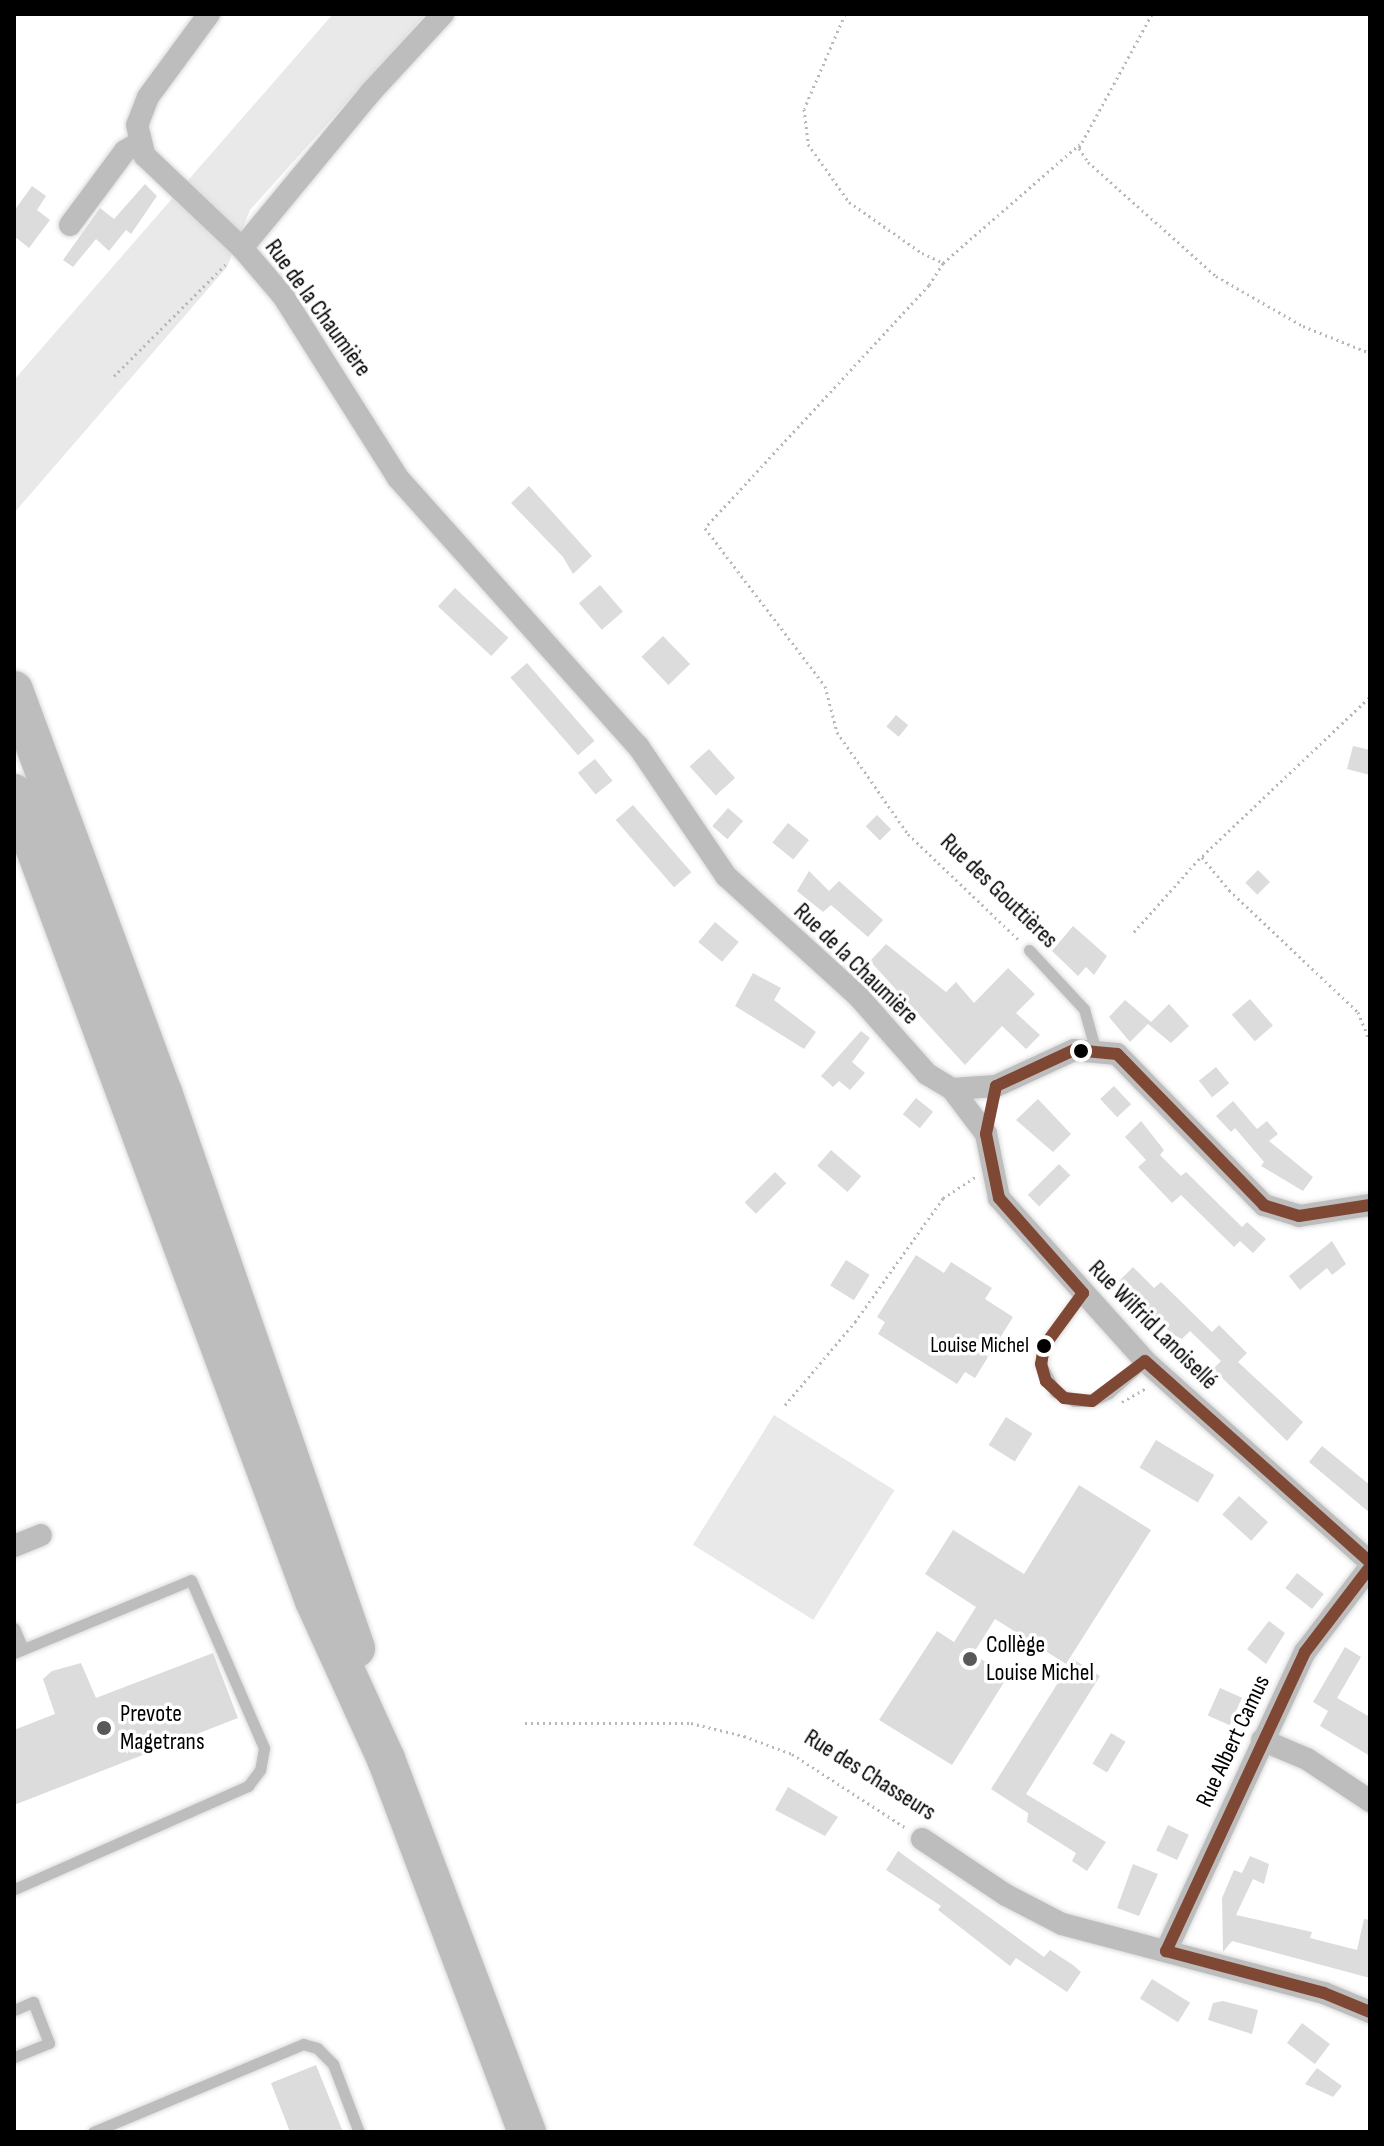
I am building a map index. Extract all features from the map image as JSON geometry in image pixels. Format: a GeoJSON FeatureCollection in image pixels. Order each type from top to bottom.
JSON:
{"type":"FeatureCollection","features":[{"type":"Feature","properties":{"kind":"highway"},"geometry":{"type":"LineString","coordinates":[[14,690],[341,1595],[386,1759]]}},
{"type":"Feature","properties":{"kind":"highway"},"geometry":{"type":"LineString","coordinates":[[14,793],[314,1601],[386,1759],[527,2132]]}},
{"type":"Feature","properties":{"kind":"street"},"geometry":{"type":"LineString","coordinates":[[70,225],[125,151],[139,143],[137,125],[148,97],[209,14]]}},
{"type":"Feature","properties":{"kind":"street"},"geometry":{"type":"LineString","coordinates":[[237,243],[443,14]]}},
{"type":"Feature","properties":{"kind":"street","name":"Rue de la Chaumière"},"geometry":{"type":"LineString","coordinates":[[139,143],[176,188],[237,243],[313,338],[360,411],[376,447],[638,746],[726,876],[858,996],[927,1074],[952,1089]]}},
{"type":"Feature","properties":{"kind":"street"},"geometry":{"type":"LineString","coordinates":[[952,1089],[996,1086],[1074,1050],[1095,1048],[1117,1054],[1137,1070],[1264,1205],[1299,1216],[1370,1205]]}},
{"type":"Feature","properties":{"kind":"street"},"geometry":{"type":"LineString","coordinates":[[986,1134],[996,1086]]}},
{"type":"Feature","properties":{"kind":"street","name":"Rue Wilfrid Lanoisellé"},"geometry":{"type":"LineString","coordinates":[[952,1089],[986,1134],[999,1198],[1145,1361],[1370,1564]]}},
{"type":"Feature","properties":{"kind":"street"},"geometry":{"type":"LineString","coordinates":[[14,1546],[41,1535]]}},
{"type":"Feature","properties":{"kind":"street","name":"Rue Albert Camus"},"geometry":{"type":"LineString","coordinates":[[1166,1951],[1305,1652],[1370,1564]]}},
{"type":"Feature","properties":{"kind":"street"},"geometry":{"type":"LineString","coordinates":[[1262,1740],[1307,1759],[1370,1801]]}},
{"type":"Feature","properties":{"kind":"street","name":"Rue des Chasseurs"},"geometry":{"type":"LineString","coordinates":[[922,1839],[1006,1895],[1062,1924],[1324,1993],[1370,2012]]}},
{"type":"Feature","properties":{"kind":"lane","name":"Rue des Gouttières"},"geometry":{"type":"LineString","coordinates":[[1029,950],[1084,1009],[1095,1048]]}},
{"type":"Feature","properties":{"kind":"lane"},"geometry":{"type":"LineString","coordinates":[[1083,1293],[1044,1346],[1041,1364],[1055,1392],[1074,1401],[1092,1401],[1109,1393],[1145,1361]]}},
{"type":"Feature","properties":{"kind":"lane"},"geometry":{"type":"LineString","coordinates":[[14,1628],[19,1651],[191,1580],[264,1748],[260,1770],[248,1786],[14,1889]]}},
{"type":"Feature","properties":{"kind":"lane"},"geometry":{"type":"LineString","coordinates":[[14,2010],[33,2002],[49,2043],[14,2057]]}},
{"type":"Feature","properties":{"kind":"lane"},"geometry":{"type":"LineString","coordinates":[[93,2132],[303,2044],[317,2048],[333,2064],[359,2132]]}},
{"type":"Feature","properties":{"kind":"path"},"geometry":{"type":"LineString","coordinates":[[845,14],[804,109],[808,144],[849,202],[943,263],[1082,142]]}},
{"type":"Feature","properties":{"kind":"path"},"geometry":{"type":"LineString","coordinates":[[1152,14],[1079,148],[1088,162],[1216,276],[1303,326],[1370,353]]}},
{"type":"Feature","properties":{"kind":"path"},"geometry":{"type":"LineString","coordinates":[[114,376],[237,243]]}},
{"type":"Feature","properties":{"kind":"path","name":"Rue des Gouttières"},"geometry":{"type":"LineString","coordinates":[[943,263],[929,285],[705,528],[825,686],[837,732],[908,834],[1029,950]]}},
{"type":"Feature","properties":{"kind":"path"},"geometry":{"type":"LineString","coordinates":[[1134,932],[1202,857],[1370,697]]}},
{"type":"Feature","properties":{"kind":"path"},"geometry":{"type":"LineString","coordinates":[[1202,857],[1229,890],[1358,1012],[1370,1042]]}},
{"type":"Feature","properties":{"kind":"path"},"geometry":{"type":"LineString","coordinates":[[785,1405],[855,1322],[943,1198],[990,1165]]}},
{"type":"Feature","properties":{"kind":"path","name":"Rue des Chasseurs"},"geometry":{"type":"LineString","coordinates":[[525,1723],[691,1723],[744,1736],[792,1754],[922,1839]]}},
{"type":"Feature","properties":{"kind":"shaded area"},"geometry":{"type":"Polygon","coordinates":[[[333,14],[426,14],[250,210],[227,267],[14,513],[14,380],[333,14]]]}},
{"type":"Feature","properties":{"kind":"shaded area"},"geometry":{"type":"Polygon","coordinates":[[[774,1415],[894,1490],[813,1620],[693,1545],[774,1415]]]}},
{"type":"Feature","properties":{"kind":"building"},"geometry":{"type":"Polygon","coordinates":[[[145,184],[157,196],[131,234],[126,230],[109,251],[96,239],[73,267],[63,260],[100,208],[114,219],[145,184]]]}},
{"type":"Feature","properties":{"kind":"building"},"geometry":{"type":"Polygon","coordinates":[[[32,186],[46,196],[37,210],[50,220],[29,248],[14,236],[14,211],[32,186]]]}},
{"type":"Feature","properties":{"kind":"building"},"geometry":{"type":"Polygon","coordinates":[[[529,486],[592,556],[573,574],[563,557],[511,503],[529,486]]]}},
{"type":"Feature","properties":{"kind":"building"},"geometry":{"type":"Polygon","coordinates":[[[600,585],[623,611],[602,630],[579,603],[600,585]]]}},
{"type":"Feature","properties":{"kind":"building"},"geometry":{"type":"Polygon","coordinates":[[[455,588],[508,638],[491,656],[438,606],[455,588]]]}},
{"type":"Feature","properties":{"kind":"building"},"geometry":{"type":"Polygon","coordinates":[[[663,636],[690,664],[669,685],[641,657],[663,636]]]}},
{"type":"Feature","properties":{"kind":"building"},"geometry":{"type":"Polygon","coordinates":[[[527,663],[595,741],[578,755],[510,677],[527,663]]]}},
{"type":"Feature","properties":{"kind":"building"},"geometry":{"type":"Polygon","coordinates":[[[896,715],[908,725],[899,737],[886,726],[896,715]]]}},
{"type":"Feature","properties":{"kind":"building"},"geometry":{"type":"Polygon","coordinates":[[[1353,746],[1370,750],[1370,775],[1347,769],[1353,746]]]}},
{"type":"Feature","properties":{"kind":"building"},"geometry":{"type":"Polygon","coordinates":[[[709,749],[735,778],[716,795],[690,766],[709,749]]]}},
{"type":"Feature","properties":{"kind":"building"},"geometry":{"type":"Polygon","coordinates":[[[595,759],[613,781],[596,795],[578,773],[595,759]]]}},
{"type":"Feature","properties":{"kind":"building"},"geometry":{"type":"Polygon","coordinates":[[[633,805],[691,872],[674,887],[616,820],[633,805]]]}},
{"type":"Feature","properties":{"kind":"building"},"geometry":{"type":"Polygon","coordinates":[[[728,808],[743,821],[727,839],[712,826],[728,808]]]}},
{"type":"Feature","properties":{"kind":"building"},"geometry":{"type":"Polygon","coordinates":[[[877,815],[891,829],[880,840],[866,826],[877,815]]]}},
{"type":"Feature","properties":{"kind":"building"},"geometry":{"type":"Polygon","coordinates":[[[788,823],[809,840],[793,859],[772,842],[788,823]]]}},
{"type":"Feature","properties":{"kind":"building"},"geometry":{"type":"Polygon","coordinates":[[[1258,870],[1270,882],[1257,895],[1245,883],[1258,870]]]}},
{"type":"Feature","properties":{"kind":"building"},"geometry":{"type":"Polygon","coordinates":[[[809,871],[829,891],[839,881],[883,920],[868,937],[831,905],[823,912],[797,891],[809,871]]]}},
{"type":"Feature","properties":{"kind":"building"},"geometry":{"type":"Polygon","coordinates":[[[715,922],[739,942],[722,962],[698,942],[715,922]]]}},
{"type":"Feature","properties":{"kind":"building"},"geometry":{"type":"Polygon","coordinates":[[[1073,926],[1107,956],[1094,975],[1086,967],[1078,976],[1052,951],[1073,926]]]}},
{"type":"Feature","properties":{"kind":"building"},"geometry":{"type":"Polygon","coordinates":[[[886,944],[946,992],[956,982],[974,1003],[1008,968],[1035,994],[1016,1013],[1040,1035],[1026,1049],[1002,1026],[965,1065],[870,961],[886,944]]]}},
{"type":"Feature","properties":{"kind":"building"},"geometry":{"type":"Polygon","coordinates":[[[753,973],[781,988],[774,1000],[816,1032],[804,1049],[735,1006],[753,973]]]}},
{"type":"Feature","properties":{"kind":"building"},"geometry":{"type":"Polygon","coordinates":[[[1250,999],[1273,1025],[1255,1041],[1232,1015],[1250,999]]]}},
{"type":"Feature","properties":{"kind":"building"},"geometry":{"type":"Polygon","coordinates":[[[1125,1000],[1151,1022],[1169,1004],[1189,1026],[1171,1043],[1148,1024],[1130,1042],[1109,1017],[1125,1000]]]}},
{"type":"Feature","properties":{"kind":"building"},"geometry":{"type":"Polygon","coordinates":[[[861,1031],[870,1038],[852,1062],[865,1073],[850,1090],[839,1081],[833,1087],[821,1076],[861,1031]]]}},
{"type":"Feature","properties":{"kind":"building"},"geometry":{"type":"Polygon","coordinates":[[[1216,1067],[1229,1083],[1212,1097],[1199,1081],[1216,1067]]]}},
{"type":"Feature","properties":{"kind":"building"},"geometry":{"type":"Polygon","coordinates":[[[1114,1086],[1131,1104],[1117,1117],[1100,1099],[1114,1086]]]}},
{"type":"Feature","properties":{"kind":"building"},"geometry":{"type":"Polygon","coordinates":[[[916,1098],[933,1112],[920,1128],[903,1114],[916,1098]]]}},
{"type":"Feature","properties":{"kind":"building"},"geometry":{"type":"Polygon","coordinates":[[[1038,1099],[1071,1134],[1053,1152],[1016,1120],[1038,1099]]]}},
{"type":"Feature","properties":{"kind":"building"},"geometry":{"type":"Polygon","coordinates":[[[1233,1101],[1257,1129],[1267,1121],[1278,1134],[1269,1141],[1313,1177],[1303,1191],[1261,1166],[1264,1162],[1235,1128],[1231,1132],[1216,1116],[1233,1101]]]}},
{"type":"Feature","properties":{"kind":"building"},"geometry":{"type":"Polygon","coordinates":[[[1141,1121],[1164,1150],[1160,1155],[1181,1176],[1186,1172],[1242,1227],[1247,1222],[1266,1239],[1253,1253],[1240,1241],[1234,1247],[1181,1195],[1172,1203],[1138,1167],[1146,1160],[1125,1137],[1141,1121]]]}},
{"type":"Feature","properties":{"kind":"building"},"geometry":{"type":"Polygon","coordinates":[[[831,1150],[861,1176],[847,1192],[817,1166],[831,1150]]]}},
{"type":"Feature","properties":{"kind":"building"},"geometry":{"type":"Polygon","coordinates":[[[1059,1164],[1070,1175],[1039,1206],[1028,1195],[1059,1164]]]}},
{"type":"Feature","properties":{"kind":"building"},"geometry":{"type":"Polygon","coordinates":[[[775,1172],[786,1183],[756,1214],[745,1202],[775,1172]]]}},
{"type":"Feature","properties":{"kind":"building"},"geometry":{"type":"Polygon","coordinates":[[[1332,1241],[1346,1264],[1332,1275],[1327,1268],[1300,1290],[1289,1276],[1332,1241]]]}},
{"type":"Feature","properties":{"kind":"building"},"geometry":{"type":"Polygon","coordinates":[[[916,1255],[944,1273],[951,1262],[992,1288],[985,1299],[1013,1317],[975,1378],[965,1372],[957,1384],[878,1334],[885,1322],[877,1317],[916,1255]]]}},
{"type":"Feature","properties":{"kind":"building"},"geometry":{"type":"Polygon","coordinates":[[[846,1260],[870,1275],[854,1300],[830,1285],[846,1260]]]}},
{"type":"Feature","properties":{"kind":"building"},"geometry":{"type":"Polygon","coordinates":[[[1133,1267],[1154,1288],[1161,1282],[1212,1332],[1219,1325],[1247,1353],[1238,1362],[1303,1422],[1287,1441],[1213,1369],[1221,1361],[1190,1331],[1182,1339],[1172,1334],[1119,1281],[1133,1267]]]}},
{"type":"Feature","properties":{"kind":"building"},"geometry":{"type":"Polygon","coordinates":[[[1006,1417],[1032,1433],[1015,1461],[989,1445],[1006,1417]]]}},
{"type":"Feature","properties":{"kind":"building"},"geometry":{"type":"Polygon","coordinates":[[[1156,1440],[1214,1475],[1198,1502],[1140,1467],[1156,1440]]]}},
{"type":"Feature","properties":{"kind":"building"},"geometry":{"type":"Polygon","coordinates":[[[1322,1446],[1370,1485],[1370,1513],[1309,1462],[1322,1446]]]}},
{"type":"Feature","properties":{"kind":"building"},"geometry":{"type":"Polygon","coordinates":[[[1079,1485],[1151,1530],[1066,1664],[995,1619],[973,1654],[1008,1676],[952,1765],[879,1720],[937,1631],[954,1642],[976,1607],[925,1574],[953,1530],[1024,1574],[1079,1485]]]}},
{"type":"Feature","properties":{"kind":"building"},"geometry":{"type":"Polygon","coordinates":[[[1239,1496],[1268,1522],[1251,1541],[1222,1515],[1239,1496]]]}},
{"type":"Feature","properties":{"kind":"building"},"geometry":{"type":"Polygon","coordinates":[[[1297,1573],[1324,1594],[1312,1609],[1285,1588],[1297,1573]]]}},
{"type":"Feature","properties":{"kind":"building"},"geometry":{"type":"Polygon","coordinates":[[[1269,1621],[1285,1633],[1266,1664],[1247,1649],[1269,1621]]]}},
{"type":"Feature","properties":{"kind":"building"},"geometry":{"type":"Polygon","coordinates":[[[1345,1647],[1361,1657],[1337,1698],[1370,1717],[1370,1756],[1320,1726],[1328,1711],[1313,1702],[1345,1647]]]}},
{"type":"Feature","properties":{"kind":"building"},"geometry":{"type":"Polygon","coordinates":[[[213,1653],[238,1718],[14,1805],[14,1730],[55,1714],[43,1679],[52,1671],[81,1663],[96,1698],[213,1653]]]}},
{"type":"Feature","properties":{"kind":"building"},"geometry":{"type":"Polygon","coordinates":[[[1073,1659],[1100,1676],[1026,1794],[1106,1842],[1087,1871],[1072,1861],[1076,1853],[1027,1822],[1028,1813],[991,1789],[1073,1659]]]}},
{"type":"Feature","properties":{"kind":"building"},"geometry":{"type":"Polygon","coordinates":[[[1220,1688],[1242,1698],[1230,1725],[1208,1715],[1220,1688]]]}},
{"type":"Feature","properties":{"kind":"building"},"geometry":{"type":"Polygon","coordinates":[[[1111,1733],[1126,1742],[1107,1773],[1092,1764],[1111,1733]]]}},
{"type":"Feature","properties":{"kind":"building"},"geometry":{"type":"Polygon","coordinates":[[[788,1787],[838,1817],[825,1836],[775,1810],[788,1787]]]}},
{"type":"Feature","properties":{"kind":"building"},"geometry":{"type":"Polygon","coordinates":[[[1168,1825],[1189,1835],[1177,1860],[1156,1850],[1168,1825]]]}},
{"type":"Feature","properties":{"kind":"building"},"geometry":{"type":"Polygon","coordinates":[[[898,1851],[1044,1957],[1050,1950],[1073,1965],[1081,1972],[1067,1992],[1016,1958],[1010,1966],[938,1910],[941,1906],[886,1870],[898,1851]]]}},
{"type":"Feature","properties":{"kind":"building"},"geometry":{"type":"Polygon","coordinates":[[[1250,1856],[1269,1864],[1264,1884],[1253,1879],[1236,1915],[1312,1932],[1310,1938],[1357,1950],[1364,1919],[1370,1920],[1370,1978],[1232,1941],[1223,1952],[1222,1898],[1234,1870],[1242,1873],[1250,1856]]]}},
{"type":"Feature","properties":{"kind":"building"},"geometry":{"type":"Polygon","coordinates":[[[1133,1864],[1158,1874],[1139,1916],[1117,1908],[1133,1864]]]}},
{"type":"Feature","properties":{"kind":"building"},"geometry":{"type":"Polygon","coordinates":[[[1152,1979],[1190,2003],[1178,2022],[1140,1999],[1152,1979]]]}},
{"type":"Feature","properties":{"kind":"building"},"geometry":{"type":"Polygon","coordinates":[[[1223,2001],[1258,2010],[1252,2034],[1208,2020],[1213,2003],[1223,2001]]]}},
{"type":"Feature","properties":{"kind":"building"},"geometry":{"type":"Polygon","coordinates":[[[1302,2023],[1330,2044],[1315,2064],[1287,2043],[1302,2023]]]}},
{"type":"Feature","properties":{"kind":"building"},"geometry":{"type":"Polygon","coordinates":[[[316,2065],[343,2132],[290,2132],[271,2083],[316,2065]]]}},
{"type":"Feature","properties":{"kind":"building"},"geometry":{"type":"Polygon","coordinates":[[[1317,2068],[1342,2086],[1333,2097],[1305,2084],[1317,2068]]]}},
{"type":"Feature","properties":{"kind":"transit line"},"geometry":{"type":"LineString","coordinates":[[1370,1205],[1299,1216],[1264,1205],[1117,1054],[1074,1050],[996,1086],[986,1134],[999,1198],[1083,1293],[1044,1346],[1041,1364],[1046,1381],[1064,1398],[1092,1401],[1145,1361],[1370,1562]]}},
{"type":"Feature","properties":{"kind":"transit line"},"geometry":{"type":"LineString","coordinates":[[1370,1567],[1305,1652],[1166,1951],[1324,1993],[1370,2012]]}},
{"type":"Feature","properties":{"kind":"place","name":"Louise Michel"},"geometry":{"type":"Point","coordinates":[1044,1346]}},
{"type":"Feature","properties":{"kind":"place","name":"Collège Louise Michel"},"geometry":{"type":"Point","coordinates":[970,1659]}},
{"type":"Feature","properties":{"kind":"place","name":"Prevote Magetrans"},"geometry":{"type":"Point","coordinates":[104,1728]}}]}
